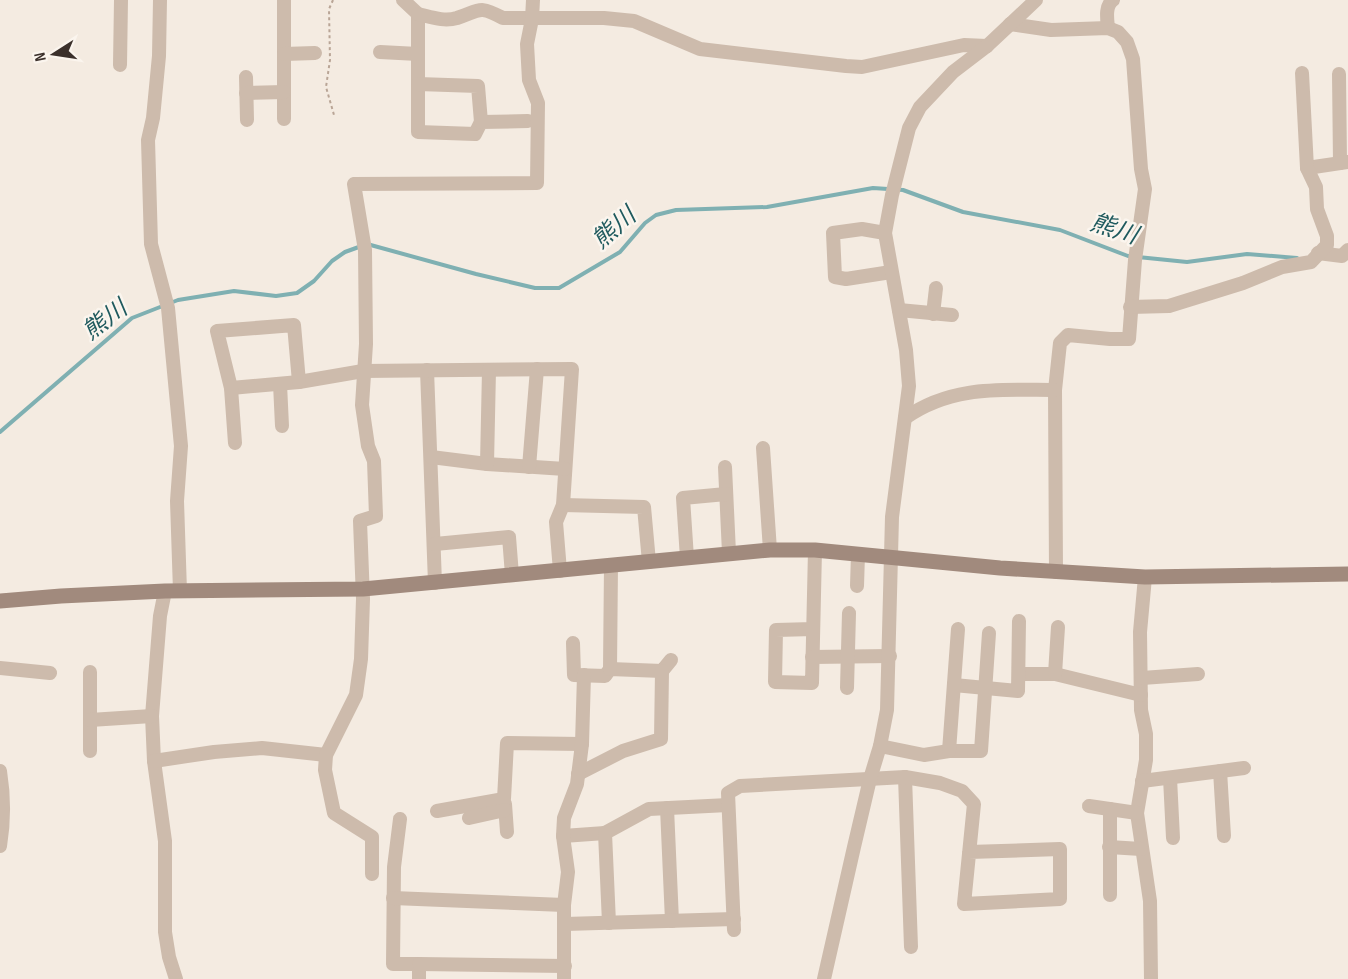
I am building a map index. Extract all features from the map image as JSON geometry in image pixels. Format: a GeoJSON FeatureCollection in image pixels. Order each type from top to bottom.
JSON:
{"type":"FeatureCollection","features":[{"type":"Feature","properties":{"kind":"street"},"geometry":{"type":"LineString","coordinates":[[120,65],[121,0]]}},
{"type":"Feature","properties":{"kind":"street"},"geometry":{"type":"LineString","coordinates":[[160,0],[159,56],[153,118],[148,140],[151,244],[167,304],[182,446],[172,591],[160,616],[152,716],[154,761],[165,841],[165,932],[169,957],[176,979]]}},
{"type":"Feature","properties":{"kind":"street"},"geometry":{"type":"LineString","coordinates":[[284,0],[284,119]]}},
{"type":"Feature","properties":{"kind":"street"},"geometry":{"type":"LineString","coordinates":[[403,0],[418,14],[438,19],[456,18],[474,10],[489,10],[503,18],[604,18],[634,21],[700,49],[846,66],[862,67],[964,45],[987,46]]}},
{"type":"Feature","properties":{"kind":"street"},"geometry":{"type":"LineString","coordinates":[[372,874],[372,837],[334,813],[325,770],[326,755],[356,695],[361,659],[363,589],[360,521],[376,516],[374,461],[368,446],[362,405],[366,344],[364,245],[354,184],[537,183],[538,103],[529,80],[526,44],[532,19],[533,0]]}},
{"type":"Feature","properties":{"kind":"street"},"geometry":{"type":"LineString","coordinates":[[824,979],[887,710],[892,516],[909,386],[906,350],[885,233],[894,190],[909,128],[920,107],[953,72],[987,46],[1036,0]]}},
{"type":"Feature","properties":{"kind":"street"},"geometry":{"type":"LineString","coordinates":[[1108,28],[1107,12],[1109,3],[1113,0]]}},
{"type":"Feature","properties":{"kind":"street"},"geometry":{"type":"LineString","coordinates":[[418,14],[418,54],[418,84],[418,132],[475,134],[481,122],[477,86],[418,84]]}},
{"type":"Feature","properties":{"kind":"street"},"geometry":{"type":"LineString","coordinates":[[1010,24],[1051,30],[1108,28],[1118,32],[1127,42],[1133,59],[1141,169],[1145,189],[1135,256],[1129,339],[1068,335],[1059,343],[1055,390],[1056,572]]}},
{"type":"Feature","properties":{"kind":"street"},"geometry":{"type":"LineString","coordinates":[[380,52],[418,54]]}},
{"type":"Feature","properties":{"kind":"street"},"geometry":{"type":"LineString","coordinates":[[284,54],[315,53]]}},
{"type":"Feature","properties":{"kind":"street"},"geometry":{"type":"LineString","coordinates":[[1302,73],[1307,168],[1316,187],[1317,209],[1327,236],[1327,245],[1315,258]]}},
{"type":"Feature","properties":{"kind":"street"},"geometry":{"type":"LineString","coordinates":[[1307,168],[1344,162],[1339,74]]}},
{"type":"Feature","properties":{"kind":"street"},"geometry":{"type":"LineString","coordinates":[[246,77],[247,120]]}},
{"type":"Feature","properties":{"kind":"street"},"geometry":{"type":"LineString","coordinates":[[246,93],[284,92]]}},
{"type":"Feature","properties":{"kind":"street"},"geometry":{"type":"LineString","coordinates":[[481,122],[528,121]]}},
{"type":"Feature","properties":{"kind":"street"},"geometry":{"type":"LineString","coordinates":[[885,233],[862,230],[833,233],[835,277],[846,279],[891,272]]}},
{"type":"Feature","properties":{"kind":"street"},"geometry":{"type":"LineString","coordinates":[[1130,307],[1169,306],[1244,283],[1282,267],[1315,258],[1342,256],[1348,250]]}},
{"type":"Feature","properties":{"kind":"street"},"geometry":{"type":"LineString","coordinates":[[933,314],[936,288]]}},
{"type":"Feature","properties":{"kind":"street"},"geometry":{"type":"LineString","coordinates":[[898,310],[952,315]]}},
{"type":"Feature","properties":{"kind":"street"},"geometry":{"type":"LineString","coordinates":[[235,444],[231,388],[217,331],[294,325],[299,382]]}},
{"type":"Feature","properties":{"kind":"street"},"geometry":{"type":"LineString","coordinates":[[529,467],[537,369]]}},
{"type":"Feature","properties":{"kind":"street"},"geometry":{"type":"LineString","coordinates":[[231,388],[299,382],[363,371],[572,369],[563,505],[556,522],[560,571]]}},
{"type":"Feature","properties":{"kind":"street"},"geometry":{"type":"LineString","coordinates":[[427,370],[435,583]]}},
{"type":"Feature","properties":{"kind":"street"},"geometry":{"type":"LineString","coordinates":[[487,464],[489,370]]}},
{"type":"Feature","properties":{"kind":"street"},"geometry":{"type":"LineString","coordinates":[[280,384],[282,426]]}},
{"type":"Feature","properties":{"kind":"street"},"geometry":{"type":"LineString","coordinates":[[905,418],[941,398],[960,393],[982,390],[1055,390]]}},
{"type":"Feature","properties":{"kind":"street"},"geometry":{"type":"LineString","coordinates":[[763,448],[770,550]]}},
{"type":"Feature","properties":{"kind":"street"},"geometry":{"type":"LineString","coordinates":[[431,457],[487,464],[565,469]]}},
{"type":"Feature","properties":{"kind":"street"},"geometry":{"type":"LineString","coordinates":[[725,468],[729,553]]}},
{"type":"Feature","properties":{"kind":"street"},"geometry":{"type":"LineString","coordinates":[[687,558],[683,498],[726,494]]}},
{"type":"Feature","properties":{"kind":"street"},"geometry":{"type":"LineString","coordinates":[[563,505],[644,507],[649,562]]}},
{"type":"Feature","properties":{"kind":"street"},"geometry":{"type":"LineString","coordinates":[[435,544],[509,537],[512,575]]}},
{"type":"Feature","properties":{"kind":"street"},"geometry":{"type":"LineString","coordinates":[[0,601],[172,591],[363,589],[770,550],[815,550],[1056,572],[1145,577],[1348,574]]}},
{"type":"Feature","properties":{"kind":"street"},"geometry":{"type":"LineString","coordinates":[[813,629],[776,630],[775,682],[812,683],[815,550]]}},
{"type":"Feature","properties":{"kind":"street"},"geometry":{"type":"LineString","coordinates":[[857,586],[858,554]]}},
{"type":"Feature","properties":{"kind":"street"},"geometry":{"type":"LineString","coordinates":[[573,644],[574,675],[605,676],[610,669],[611,565]]}},
{"type":"Feature","properties":{"kind":"street"},"geometry":{"type":"LineString","coordinates":[[1145,577],[1140,632],[1141,710],[1146,734],[1146,760],[1137,813],[1150,902],[1151,979]]}},
{"type":"Feature","properties":{"kind":"street"},"geometry":{"type":"LineString","coordinates":[[847,688],[849,613]]}},
{"type":"Feature","properties":{"kind":"street"},"geometry":{"type":"LineString","coordinates":[[954,685],[1018,691],[1019,621]]}},
{"type":"Feature","properties":{"kind":"street"},"geometry":{"type":"LineString","coordinates":[[1055,674],[1058,627]]}},
{"type":"Feature","properties":{"kind":"street"},"geometry":{"type":"LineString","coordinates":[[949,751],[958,629]]}},
{"type":"Feature","properties":{"kind":"street"},"geometry":{"type":"LineString","coordinates":[[880,746],[924,755],[949,751],[981,751],[989,633]]}},
{"type":"Feature","properties":{"kind":"street"},"geometry":{"type":"LineString","coordinates":[[812,657],[890,656]]}},
{"type":"Feature","properties":{"kind":"street"},"geometry":{"type":"LineString","coordinates":[[578,774],[623,751],[660,739],[667,666],[610,669]]}},
{"type":"Feature","properties":{"kind":"street"},"geometry":{"type":"LineString","coordinates":[[0,668],[50,673]]}},
{"type":"Feature","properties":{"kind":"street"},"geometry":{"type":"LineString","coordinates":[[90,672],[90,751]]}},
{"type":"Feature","properties":{"kind":"street"},"geometry":{"type":"LineString","coordinates":[[1019,674],[1055,674],[1142,695]]}},
{"type":"Feature","properties":{"kind":"street"},"geometry":{"type":"LineString","coordinates":[[1142,678],[1198,674]]}},
{"type":"Feature","properties":{"kind":"street"},"geometry":{"type":"LineString","coordinates":[[400,819],[394,867],[393,964],[419,964],[484,972],[565,973],[564,905],[568,872],[563,836],[564,818],[577,784],[582,744],[584,675]]}},
{"type":"Feature","properties":{"kind":"street"},"geometry":{"type":"LineString","coordinates":[[90,720],[152,716]]}},
{"type":"Feature","properties":{"kind":"street"},"geometry":{"type":"LineString","coordinates":[[507,832],[505,805],[507,743],[582,744]]}},
{"type":"Feature","properties":{"kind":"street"},"geometry":{"type":"LineString","coordinates":[[154,761],[262,748],[326,755]]}},
{"type":"Feature","properties":{"kind":"street"},"geometry":{"type":"LineString","coordinates":[[1142,781],[1244,768]]}},
{"type":"Feature","properties":{"kind":"street"},"geometry":{"type":"LineString","coordinates":[[0,771],[3,826],[0,846]]}},
{"type":"Feature","properties":{"kind":"street"},"geometry":{"type":"LineString","coordinates":[[1220,771],[1224,836]]}},
{"type":"Feature","properties":{"kind":"street"},"geometry":{"type":"LineString","coordinates":[[905,777],[911,947]]}},
{"type":"Feature","properties":{"kind":"street"},"geometry":{"type":"LineString","coordinates":[[565,924],[672,921],[734,925],[728,793],[740,786],[905,777],[940,783],[962,791],[974,804],[969,852],[964,904],[1060,899],[1060,849],[969,852]]}},
{"type":"Feature","properties":{"kind":"street"},"geometry":{"type":"LineString","coordinates":[[1170,778],[1173,838]]}},
{"type":"Feature","properties":{"kind":"street"},"geometry":{"type":"LineString","coordinates":[[437,811],[505,805]]}},
{"type":"Feature","properties":{"kind":"street"},"geometry":{"type":"LineString","coordinates":[[469,818],[505,805]]}},
{"type":"Feature","properties":{"kind":"street"},"geometry":{"type":"LineString","coordinates":[[563,836],[605,833],[649,809],[728,805]]}},
{"type":"Feature","properties":{"kind":"street"},"geometry":{"type":"LineString","coordinates":[[1089,806],[1137,813]]}},
{"type":"Feature","properties":{"kind":"street"},"geometry":{"type":"LineString","coordinates":[[667,808],[672,921]]}},
{"type":"Feature","properties":{"kind":"street"},"geometry":{"type":"LineString","coordinates":[[1110,809],[1110,895]]}},
{"type":"Feature","properties":{"kind":"street"},"geometry":{"type":"LineString","coordinates":[[605,833],[609,923]]}},
{"type":"Feature","properties":{"kind":"street"},"geometry":{"type":"LineString","coordinates":[[1109,846],[1141,849]]}},
{"type":"Feature","properties":{"kind":"street"},"geometry":{"type":"LineString","coordinates":[[393,898],[564,905]]}},
{"type":"Feature","properties":{"kind":"street"},"geometry":{"type":"LineString","coordinates":[[419,964],[419,979]]}},
{"type":"Feature","properties":{"kind":"path"},"geometry":{"type":"LineString","coordinates":[[333,0],[329,9],[330,60],[326,87],[334,115]]}},
{"type":"Feature","properties":{"kind":"waterway","name":"熊川"},"geometry":{"type":"LineString","coordinates":[[0,432],[132,318],[178,300],[234,291],[276,296],[297,293],[314,281],[332,261],[345,252],[367,244],[535,288],[559,288],[620,252],[645,223],[656,215],[676,210],[767,207],[873,188],[903,190],[963,212],[1060,230],[1128,256],[1187,262],[1247,254],[1297,258]]}}]}
